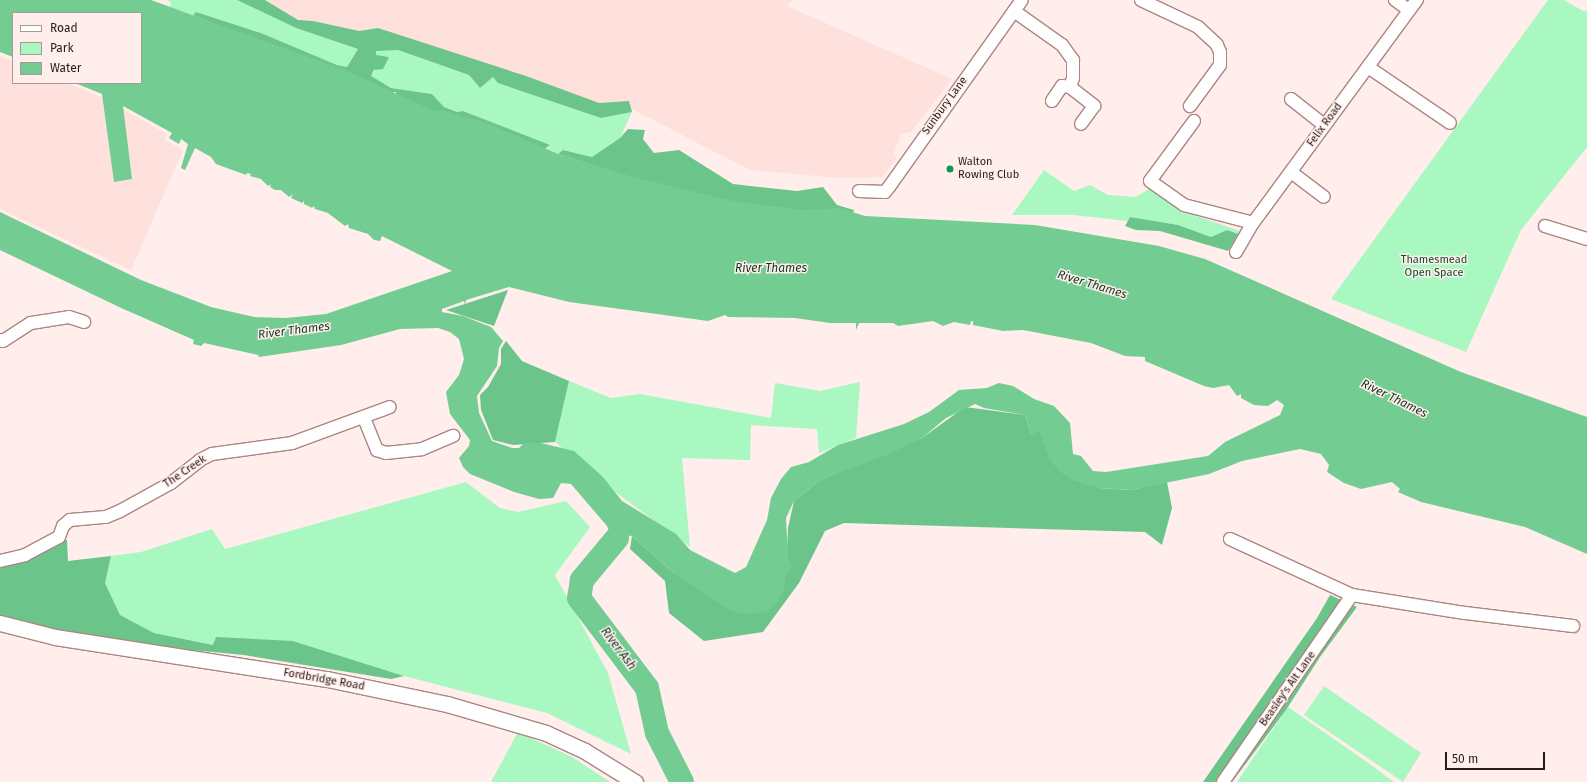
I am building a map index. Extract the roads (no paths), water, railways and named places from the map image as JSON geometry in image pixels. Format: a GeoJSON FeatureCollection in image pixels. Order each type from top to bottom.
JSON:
{"type":"FeatureCollection","features":[{"type":"Feature","properties":{"kind":"street","name":"Sunbury Lane"},"geometry":{"type":"LineString","coordinates":[[859,191],[885,192],[890,187],[1022,0]]}},
{"type":"Feature","properties":{"kind":"street"},"geometry":{"type":"LineString","coordinates":[[1141,0],[1198,27],[1217,45],[1220,52],[1220,65],[1190,106]]}},
{"type":"Feature","properties":{"kind":"street"},"geometry":{"type":"LineString","coordinates":[[1395,0],[1409,10]]}},
{"type":"Feature","properties":{"kind":"street","name":"Felix Road"},"geometry":{"type":"LineString","coordinates":[[1236,252],[1253,223],[1417,0]]}},
{"type":"Feature","properties":{"kind":"street"},"geometry":{"type":"LineString","coordinates":[[1014,11],[1062,45],[1070,54],[1075,66],[1070,87]]}},
{"type":"Feature","properties":{"kind":"street"},"geometry":{"type":"LineString","coordinates":[[1368,67],[1450,123]]}},
{"type":"Feature","properties":{"kind":"street"},"geometry":{"type":"LineString","coordinates":[[1052,101],[1062,86],[1070,87],[1094,106],[1080,124]]}},
{"type":"Feature","properties":{"kind":"street"},"geometry":{"type":"LineString","coordinates":[[1291,99],[1324,125]]}},
{"type":"Feature","properties":{"kind":"street"},"geometry":{"type":"LineString","coordinates":[[1194,121],[1150,181],[1184,205],[1253,223]]}},
{"type":"Feature","properties":{"kind":"street"},"geometry":{"type":"LineString","coordinates":[[1291,172],[1324,197]]}},
{"type":"Feature","properties":{"kind":"street"},"geometry":{"type":"LineString","coordinates":[[1545,226],[1587,239]]}},
{"type":"Feature","properties":{"kind":"street"},"geometry":{"type":"LineString","coordinates":[[0,340],[3,341],[31,323],[69,317],[84,322]]}},
{"type":"Feature","properties":{"kind":"street","name":"The Creek"},"geometry":{"type":"LineString","coordinates":[[0,562],[25,555],[59,537],[63,526],[70,520],[106,517],[120,511],[171,483],[200,460],[212,454],[292,443],[364,418],[390,407]]}},
{"type":"Feature","properties":{"kind":"street"},"geometry":{"type":"LineString","coordinates":[[364,418],[377,450],[386,453],[422,449],[454,436]]}},
{"type":"Feature","properties":{"kind":"street"},"geometry":{"type":"LineString","coordinates":[[1230,540],[1352,595],[1465,613],[1573,626]]}},
{"type":"Feature","properties":{"kind":"street","name":"Beasley's Ait Lane"},"geometry":{"type":"LineString","coordinates":[[1223,782],[1352,595]]}},
{"type":"Feature","properties":{"kind":"street","name":"Fordbridge Road"},"geometry":{"type":"LineString","coordinates":[[0,623],[55,638],[327,679],[447,704],[546,733],[585,751],[635,782]]}},
{"type":"Feature","properties":{"kind":"water","name":"River Thames"},"geometry":{"type":"Polygon","coordinates":[[[0,0],[151,0],[345,70],[434,111],[442,110],[492,125],[558,154],[633,177],[737,202],[805,210],[839,208],[865,216],[1035,225],[1159,246],[1205,259],[1461,372],[1587,417],[1587,554],[1525,527],[1421,502],[1398,492],[1400,489],[1392,482],[1361,489],[1344,483],[1327,472],[1329,465],[1321,454],[1300,449],[1242,461],[1209,474],[1131,490],[1099,488],[1072,480],[1059,471],[1049,458],[1039,430],[1031,435],[1025,415],[984,408],[975,404],[946,418],[922,438],[884,456],[820,480],[794,501],[786,518],[788,556],[792,567],[786,574],[784,589],[776,604],[765,612],[742,614],[730,610],[675,574],[632,536],[623,535],[622,543],[609,550],[598,564],[593,561],[608,543],[611,535],[607,526],[571,484],[561,483],[553,498],[539,499],[514,492],[470,474],[463,467],[459,458],[469,446],[470,440],[450,414],[446,392],[459,375],[464,359],[459,339],[450,332],[438,328],[400,329],[341,345],[259,357],[258,355],[204,343],[201,346],[193,344],[194,340],[119,307],[0,250],[0,212],[141,280],[211,307],[254,317],[286,318],[326,314],[452,271],[382,236],[380,241],[374,240],[368,234],[349,228],[348,224],[345,226],[328,213],[315,209],[314,206],[312,208],[304,204],[304,201],[302,203],[291,198],[293,194],[289,197],[281,190],[275,190],[270,187],[271,184],[268,186],[261,179],[250,176],[251,174],[247,173],[246,175],[216,164],[211,157],[195,148],[185,170],[181,168],[188,144],[181,139],[179,144],[169,138],[172,133],[123,106],[132,179],[114,182],[102,94],[77,84],[142,84],[142,12],[12,12],[12,57],[0,52],[0,0]],[[509,287],[466,300],[465,305],[464,301],[442,309],[442,312],[463,316],[491,327],[503,341],[499,348],[497,366],[477,396],[479,413],[492,441],[512,448],[519,448],[524,443],[541,443],[574,451],[603,477],[622,501],[676,534],[690,550],[735,573],[746,567],[767,520],[771,498],[781,479],[791,467],[809,462],[838,445],[904,424],[929,412],[959,390],[987,388],[999,383],[1013,386],[1034,399],[1054,406],[1070,423],[1073,454],[1081,456],[1093,471],[1106,472],[1208,456],[1225,442],[1280,415],[1284,405],[1277,400],[1268,406],[1254,405],[1241,398],[1241,394],[1237,396],[1229,385],[1213,388],[1204,386],[1145,361],[1145,357],[1125,356],[1091,343],[1023,330],[1003,331],[973,325],[973,321],[971,321],[970,325],[954,322],[943,326],[933,321],[898,326],[893,323],[859,323],[856,330],[856,323],[830,323],[795,318],[728,317],[725,315],[708,321],[569,302],[509,287]]]}},
{"type":"Feature","properties":{"kind":"waterway","name":"River Ash"},"geometry":{"type":"LineString","coordinates":[[617,538],[582,580],[579,598],[647,688],[657,733],[682,782]]}},
{"type":"Feature","properties":{"kind":"place","name":"Walton Rowing Club"},"geometry":{"type":"Point","coordinates":[950,169]}},
{"type":"Feature","properties":{"kind":"park label","name":"Thamesmead Open Space"},"geometry":{"type":"Point","coordinates":[1434,267]}}]}
